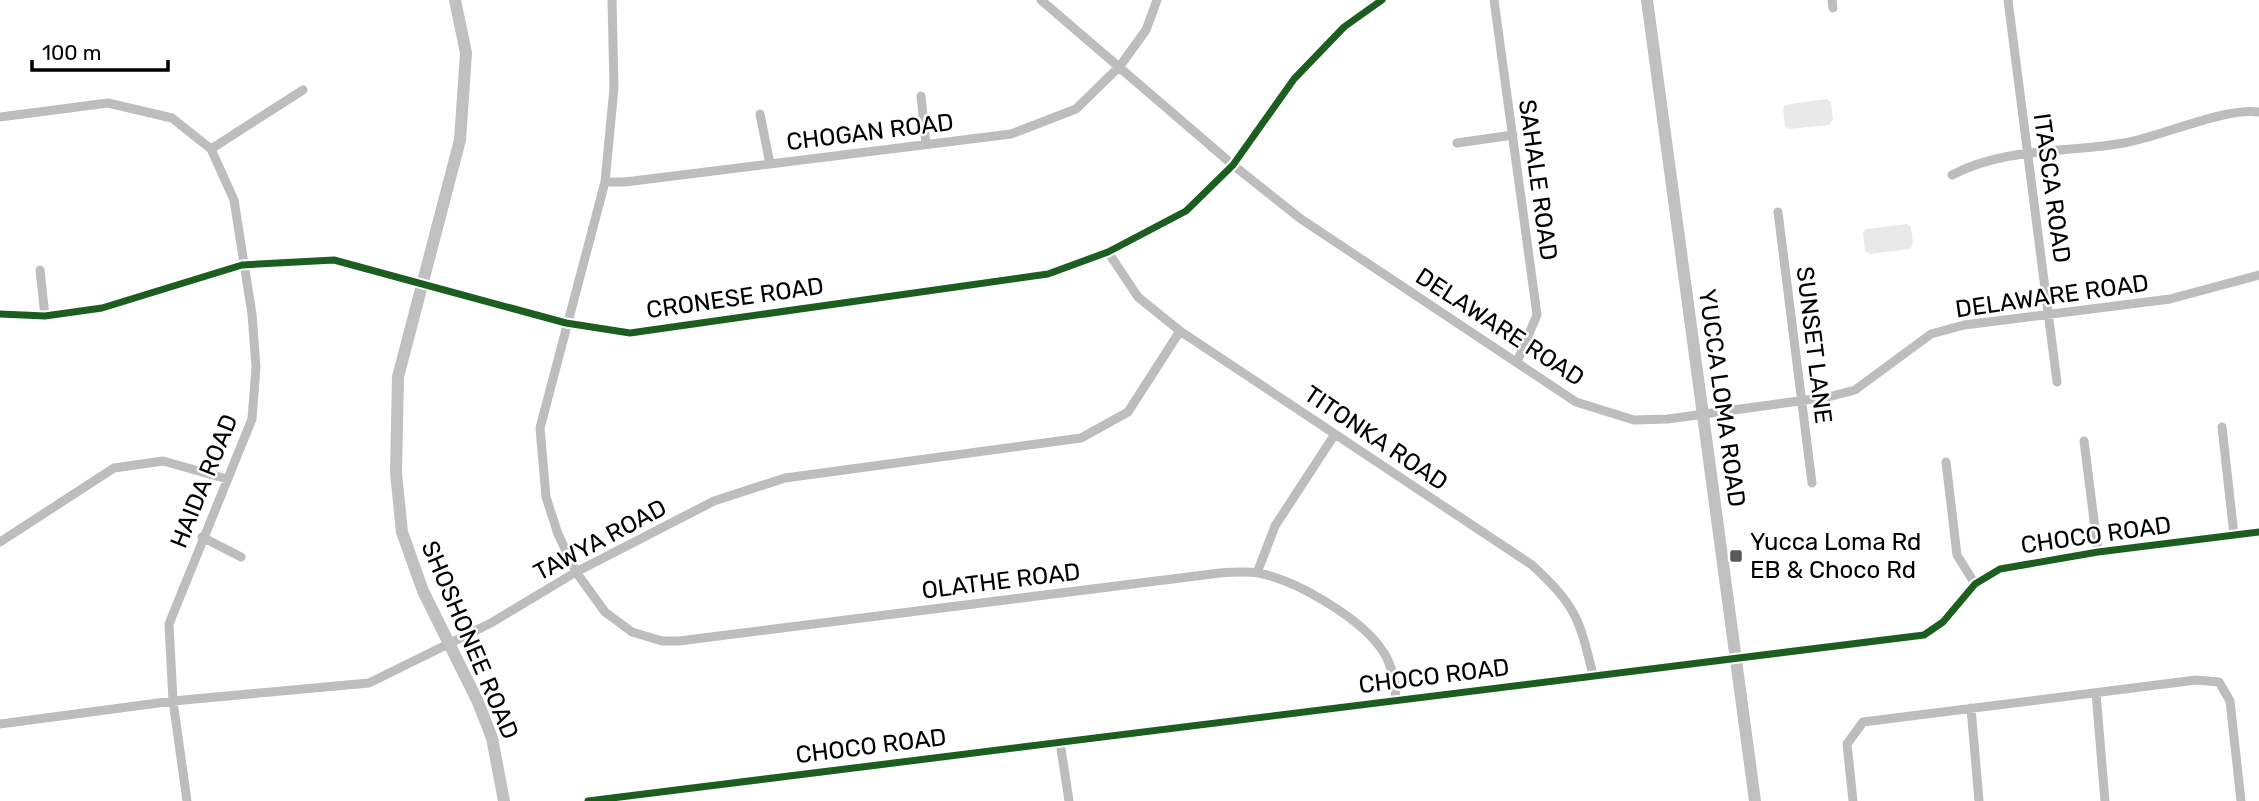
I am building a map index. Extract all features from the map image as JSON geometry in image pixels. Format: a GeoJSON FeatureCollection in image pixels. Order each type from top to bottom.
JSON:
{"type":"FeatureCollection","features":[{"type":"Feature","properties":{"kind":"street","name":"SHOSHONEE ROAD"},"geometry":{"type":"LineString","coordinates":[[455,0],[467,53],[460,140],[398,377],[396,474],[402,532],[423,591],[478,702],[492,738],[504,801]]}},
{"type":"Feature","properties":{"kind":"street","name":"OLATHE ROAD"},"geometry":{"type":"LineString","coordinates":[[612,0],[614,88],[605,182],[540,428],[546,497],[558,534],[576,572],[594,599],[619,624],[646,636],[679,641],[1220,573],[1257,573],[1279,578],[1308,593],[1369,634],[1385,654],[1392,671],[1396,700]]}},
{"type":"Feature","properties":{"kind":"street","name":"DELAWARE ROAD"},"geometry":{"type":"LineString","coordinates":[[1041,0],[1233,165],[1301,219],[1576,402],[1634,420],[1802,401],[1854,390],[1931,334],[1964,325],[2170,299],[2259,275]]}},
{"type":"Feature","properties":{"kind":"street","name":"CHOGAN ROAD"},"geometry":{"type":"LineString","coordinates":[[605,182],[625,182],[1011,134],[1076,109],[1120,66],[1146,30],[1157,0]]}},
{"type":"Feature","properties":{"kind":"street","name":"CRONESE ROAD"},"geometry":{"type":"LineString","coordinates":[[0,314],[45,316],[102,308],[242,265],[334,260],[566,323],[629,333],[1048,274],[1108,252],[1186,211],[1233,165],[1294,79],[1367,4],[1382,0]]}},
{"type":"Feature","properties":{"kind":"street","name":"SAHALE ROAD"},"geometry":{"type":"LineString","coordinates":[[1494,0],[1537,315],[1517,362]]}},
{"type":"Feature","properties":{"kind":"street","name":"YUCCA LOMA ROAD"},"geometry":{"type":"LineString","coordinates":[[1647,0],[1755,801]]}},
{"type":"Feature","properties":{"kind":"street","name":"ITASCA ROAD"},"geometry":{"type":"LineString","coordinates":[[2008,0],[2057,382]]}},
{"type":"Feature","properties":{"kind":"street"},"geometry":{"type":"LineString","coordinates":[[211,149],[303,90]]}},
{"type":"Feature","properties":{"kind":"street"},"geometry":{"type":"LineString","coordinates":[[921,96],[926,144]]}},
{"type":"Feature","properties":{"kind":"street","name":"HAIDA ROAD"},"geometry":{"type":"LineString","coordinates":[[0,117],[108,103],[172,118],[211,149],[233,200],[252,314],[256,367],[252,419],[169,624],[173,701],[187,801]]}},
{"type":"Feature","properties":{"kind":"street"},"geometry":{"type":"LineString","coordinates":[[1952,175],[1969,166],[2028,153],[2125,143],[2222,116],[2259,112]]}},
{"type":"Feature","properties":{"kind":"street"},"geometry":{"type":"LineString","coordinates":[[760,114],[770,164]]}},
{"type":"Feature","properties":{"kind":"street"},"geometry":{"type":"LineString","coordinates":[[1457,143],[1513,135]]}},
{"type":"Feature","properties":{"kind":"street","name":"SUNSET LANE"},"geometry":{"type":"LineString","coordinates":[[1778,212],[1812,483]]}},
{"type":"Feature","properties":{"kind":"street","name":"TITONKA ROAD"},"geometry":{"type":"LineString","coordinates":[[1108,252],[1138,298],[1180,331],[1532,565],[1564,595],[1581,624],[1593,675]]}},
{"type":"Feature","properties":{"kind":"street"},"geometry":{"type":"LineString","coordinates":[[40,270],[45,316]]}},
{"type":"Feature","properties":{"kind":"street","name":"TAWYA ROAD"},"geometry":{"type":"LineString","coordinates":[[0,724],[173,701],[369,683],[449,645],[576,572],[714,501],[785,478],[1081,438],[1128,412],[1180,331]]}},
{"type":"Feature","properties":{"kind":"street"},"geometry":{"type":"LineString","coordinates":[[2222,428],[2234,535]]}},
{"type":"Feature","properties":{"kind":"street"},"geometry":{"type":"LineString","coordinates":[[1257,573],[1275,526],[1335,434]]}},
{"type":"Feature","properties":{"kind":"street"},"geometry":{"type":"LineString","coordinates":[[2084,442],[2098,552]]}},
{"type":"Feature","properties":{"kind":"street"},"geometry":{"type":"LineString","coordinates":[[0,542],[114,468],[163,461],[228,479]]}},
{"type":"Feature","properties":{"kind":"street"},"geometry":{"type":"LineString","coordinates":[[1946,462],[1957,555],[1975,584]]}},
{"type":"Feature","properties":{"kind":"street","name":"CHOCO ROAD"},"geometry":{"type":"LineString","coordinates":[[588,801],[1924,635],[1943,622],[1975,584],[2000,569],[2098,552],[2259,532]]}},
{"type":"Feature","properties":{"kind":"street"},"geometry":{"type":"LineString","coordinates":[[202,537],[241,557]]}},
{"type":"Feature","properties":{"kind":"street"},"geometry":{"type":"LineString","coordinates":[[1853,801],[1847,744],[1863,722],[2196,680],[2219,682],[2230,701],[2241,801]]}},
{"type":"Feature","properties":{"kind":"street"},"geometry":{"type":"LineString","coordinates":[[2096,693],[2105,801]]}},
{"type":"Feature","properties":{"kind":"street"},"geometry":{"type":"LineString","coordinates":[[1971,708],[1979,801]]}},
{"type":"Feature","properties":{"kind":"street"},"geometry":{"type":"LineString","coordinates":[[1060,742],[1069,801]]}},
{"type":"Feature","properties":{"kind":"shaded area"},"geometry":{"type":"Polygon","coordinates":[[[1826,99],[1831,102],[1833,119],[1829,125],[1789,129],[1785,126],[1785,105],[1826,99]]]}},
{"type":"Feature","properties":{"kind":"shaded area"},"geometry":{"type":"Polygon","coordinates":[[[1907,224],[1911,227],[1913,244],[1910,249],[1870,254],[1865,251],[1863,233],[1866,229],[1907,224]]]}},
{"type":"Feature","properties":{"kind":"cycle path"},"geometry":{"type":"LineString","coordinates":[[0,314],[45,316],[102,308],[242,265],[334,260],[566,323],[630,333],[1048,274],[1108,252],[1186,211],[1233,165],[1294,79],[1344,27],[1382,0]]}},
{"type":"Feature","properties":{"kind":"cycle path"},"geometry":{"type":"LineString","coordinates":[[588,801],[1924,635],[1943,622],[1975,584],[2000,569],[2098,552],[2259,532]]}},
{"type":"Feature","properties":{"kind":"place","name":"Yucca Loma Rd EB & Choco Rd"},"geometry":{"type":"Point","coordinates":[1736,556]}}]}
